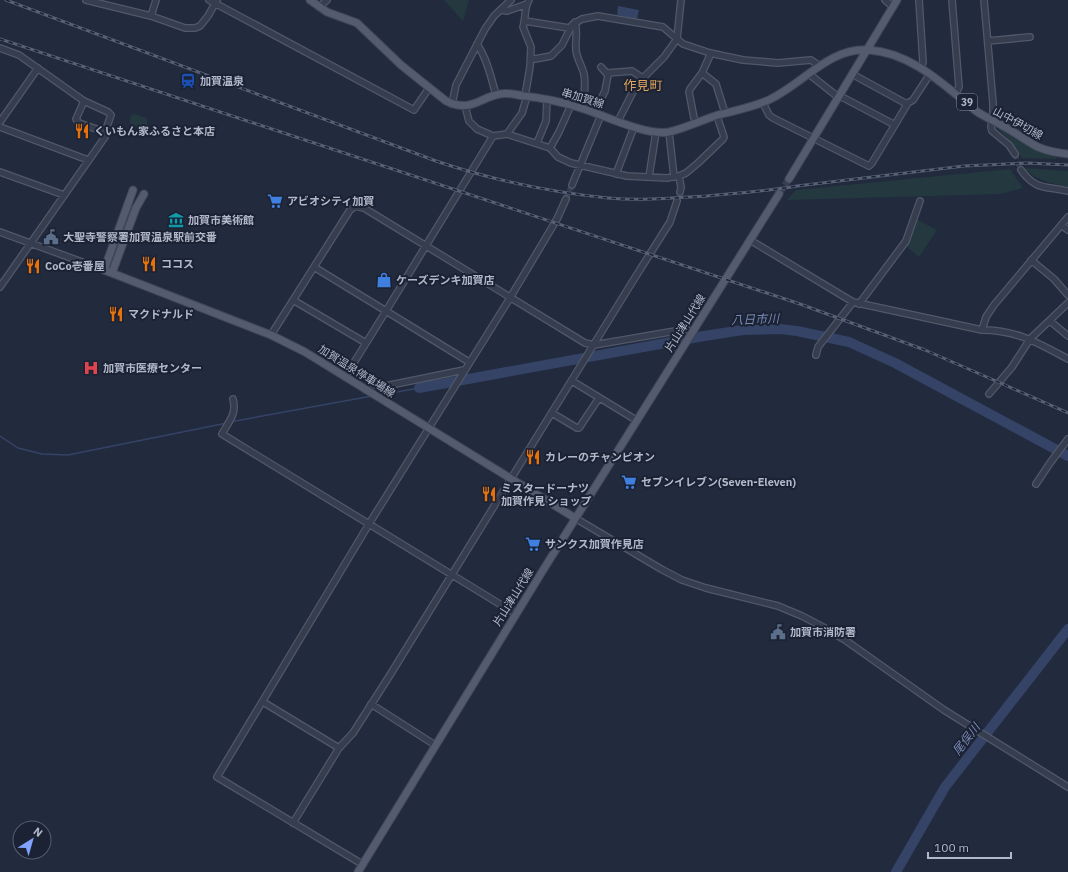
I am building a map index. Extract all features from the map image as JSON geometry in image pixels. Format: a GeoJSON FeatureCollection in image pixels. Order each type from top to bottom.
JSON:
{"type":"FeatureCollection","features":[{"type":"Feature","properties":{"kind":"main road","name":"串加賀線"},"geometry":{"type":"LineString","coordinates":[[310,0],[334,16],[357,23],[396,62],[452,104],[464,106],[476,104],[503,93],[526,96],[571,105],[634,127],[656,132],[669,132],[763,102],[792,86],[837,55],[853,51],[867,50]]}},
{"type":"Feature","properties":{"kind":"main road"},"geometry":{"type":"LineString","coordinates":[[789,179],[897,0]]}},
{"type":"Feature","properties":{"kind":"main road","name":"山中伊切線"},"geometry":{"type":"LineString","coordinates":[[867,50],[887,52],[921,68],[956,93],[977,112],[991,121],[1003,126],[1040,148],[1068,154]]}},
{"type":"Feature","properties":{"kind":"main road"},"geometry":{"type":"LineString","coordinates":[[104,270],[133,190]]}},
{"type":"Feature","properties":{"kind":"main road"},"geometry":{"type":"LineString","coordinates":[[112,273],[136,208],[144,194]]}},
{"type":"Feature","properties":{"kind":"main road","name":"片山津山代線"},"geometry":{"type":"LineString","coordinates":[[358,872],[575,518],[683,348],[691,330],[779,194]]}},
{"type":"Feature","properties":{"kind":"main road","name":"加賀温泉停車場線"},"geometry":{"type":"LineString","coordinates":[[104,270],[271,335],[305,352],[575,518]]}},
{"type":"Feature","properties":{"kind":"street"},"geometry":{"type":"LineString","coordinates":[[86,0],[151,16],[185,28],[195,28],[200,26],[208,16],[214,1],[414,110],[429,88]]}},
{"type":"Feature","properties":{"kind":"street"},"geometry":{"type":"LineString","coordinates":[[151,16],[156,0]]}},
{"type":"Feature","properties":{"kind":"street"},"geometry":{"type":"LineString","coordinates":[[319,7],[327,0]]}},
{"type":"Feature","properties":{"kind":"street"},"geometry":{"type":"LineString","coordinates":[[452,104],[456,85],[477,44],[490,22],[511,0]]}},
{"type":"Feature","properties":{"kind":"street"},"geometry":{"type":"LineString","coordinates":[[618,121],[636,86],[664,57],[677,39],[681,0]]}},
{"type":"Feature","properties":{"kind":"street"},"geometry":{"type":"LineString","coordinates":[[885,0],[893,7]]}},
{"type":"Feature","properties":{"kind":"street"},"geometry":{"type":"LineString","coordinates":[[919,0],[923,62],[921,68]]}},
{"type":"Feature","properties":{"kind":"street"},"geometry":{"type":"LineString","coordinates":[[952,0],[959,87],[956,93]]}},
{"type":"Feature","properties":{"kind":"street"},"geometry":{"type":"LineString","coordinates":[[984,0],[993,115],[991,121],[992,131],[1009,144],[1015,154]]}},
{"type":"Feature","properties":{"kind":"street"},"geometry":{"type":"LineString","coordinates":[[501,10],[507,11],[528,2]]}},
{"type":"Feature","properties":{"kind":"street"},"geometry":{"type":"LineString","coordinates":[[507,134],[522,113],[526,96],[531,47],[523,27],[528,2]]}},
{"type":"Feature","properties":{"kind":"street"},"geometry":{"type":"LineString","coordinates":[[531,58],[535,59],[551,56],[562,45],[569,28],[575,22],[598,16],[663,28],[690,47],[711,53],[743,60],[778,63],[810,60],[820,66]]}},
{"type":"Feature","properties":{"kind":"street"},"geometry":{"type":"LineString","coordinates":[[525,22],[569,28]]}},
{"type":"Feature","properties":{"kind":"street"},"geometry":{"type":"LineString","coordinates":[[575,22],[577,29],[577,58],[583,72],[584,82],[583,109]]}},
{"type":"Feature","properties":{"kind":"street"},"geometry":{"type":"LineString","coordinates":[[988,41],[1030,37]]}},
{"type":"Feature","properties":{"kind":"street"},"geometry":{"type":"LineString","coordinates":[[477,44],[482,51],[488,67],[496,95]]}},
{"type":"Feature","properties":{"kind":"street"},"geometry":{"type":"LineString","coordinates":[[0,48],[19,55],[84,101],[108,112],[111,115],[104,137],[0,287]]}},
{"type":"Feature","properties":{"kind":"street"},"geometry":{"type":"LineString","coordinates":[[695,123],[689,92],[702,73],[711,53]]}},
{"type":"Feature","properties":{"kind":"street"},"geometry":{"type":"LineString","coordinates":[[601,67],[607,73],[632,71],[643,78]]}},
{"type":"Feature","properties":{"kind":"street"},"geometry":{"type":"LineString","coordinates":[[0,122],[38,68]]}},
{"type":"Feature","properties":{"kind":"street"},"geometry":{"type":"LineString","coordinates":[[572,185],[580,166],[605,91],[607,73]]}},
{"type":"Feature","properties":{"kind":"street"},"geometry":{"type":"LineString","coordinates":[[702,73],[716,84],[725,113]]}},
{"type":"Feature","properties":{"kind":"street"},"geometry":{"type":"LineString","coordinates":[[809,74],[839,96],[895,125]]}},
{"type":"Feature","properties":{"kind":"street"},"geometry":{"type":"LineString","coordinates":[[852,74],[908,104]]}},
{"type":"Feature","properties":{"kind":"street"},"geometry":{"type":"LineString","coordinates":[[763,102],[769,115],[773,118],[868,166],[872,163],[908,104],[913,100],[930,74]]}},
{"type":"Feature","properties":{"kind":"street"},"geometry":{"type":"LineString","coordinates":[[537,143],[546,121],[547,100]]}},
{"type":"Feature","properties":{"kind":"street"},"geometry":{"type":"LineString","coordinates":[[84,101],[76,119],[79,123],[105,132]]}},
{"type":"Feature","properties":{"kind":"street"},"geometry":{"type":"LineString","coordinates":[[550,148],[571,105]]}},
{"type":"Feature","properties":{"kind":"street"},"geometry":{"type":"LineString","coordinates":[[464,106],[469,122],[477,129],[493,136],[507,134],[537,143],[550,148],[558,157],[580,166],[627,176],[667,178],[686,173],[724,137],[717,116]]}},
{"type":"Feature","properties":{"kind":"street"},"geometry":{"type":"LineString","coordinates":[[0,127],[88,160]]}},
{"type":"Feature","properties":{"kind":"street"},"geometry":{"type":"LineString","coordinates":[[616,174],[634,127]]}},
{"type":"Feature","properties":{"kind":"street"},"geometry":{"type":"LineString","coordinates":[[649,177],[656,132]]}},
{"type":"Feature","properties":{"kind":"street"},"geometry":{"type":"LineString","coordinates":[[669,132],[677,176],[681,187],[680,192]]}},
{"type":"Feature","properties":{"kind":"street"},"geometry":{"type":"LineString","coordinates":[[345,377],[493,136]]}},
{"type":"Feature","properties":{"kind":"street"},"geometry":{"type":"LineString","coordinates":[[1022,170],[1028,179],[1034,184],[1042,187],[1068,191]]}},
{"type":"Feature","properties":{"kind":"street"},"geometry":{"type":"LineString","coordinates":[[0,172],[64,195]]}},
{"type":"Feature","properties":{"kind":"street"},"geometry":{"type":"LineString","coordinates":[[362,864],[217,777],[369,524],[510,298],[557,219],[566,199]]}},
{"type":"Feature","properties":{"kind":"street"},"geometry":{"type":"LineString","coordinates":[[293,823],[339,748],[353,733],[572,381],[670,222],[677,201]]}},
{"type":"Feature","properties":{"kind":"street"},"geometry":{"type":"LineString","coordinates":[[859,304],[906,242],[920,201]]}},
{"type":"Feature","properties":{"kind":"street"},"geometry":{"type":"LineString","coordinates":[[271,335],[350,210],[356,206],[364,208],[577,339],[593,346],[691,330]]}},
{"type":"Feature","properties":{"kind":"street"},"geometry":{"type":"LineString","coordinates":[[982,330],[986,318],[994,305],[1068,217]]}},
{"type":"Feature","properties":{"kind":"street"},"geometry":{"type":"LineString","coordinates":[[1061,225],[1068,230]]}},
{"type":"Feature","properties":{"kind":"street"},"geometry":{"type":"LineString","coordinates":[[0,232],[104,270]]}},
{"type":"Feature","properties":{"kind":"street"},"geometry":{"type":"LineString","coordinates":[[750,240],[853,302],[982,330],[995,330],[1030,339],[1068,359]]}},
{"type":"Feature","properties":{"kind":"street"},"geometry":{"type":"LineString","coordinates":[[1031,260],[1054,279],[1068,295]]}},
{"type":"Feature","properties":{"kind":"street"},"geometry":{"type":"LineString","coordinates":[[314,267],[469,362]]}},
{"type":"Feature","properties":{"kind":"street"},"geometry":{"type":"LineString","coordinates":[[293,300],[366,343]]}},
{"type":"Feature","properties":{"kind":"street"},"geometry":{"type":"LineString","coordinates":[[816,354],[818,347],[853,302]]}},
{"type":"Feature","properties":{"kind":"street"},"geometry":{"type":"LineString","coordinates":[[989,394],[1012,367],[1030,339],[1068,304]]}},
{"type":"Feature","properties":{"kind":"street"},"geometry":{"type":"LineString","coordinates":[[1050,320],[1068,336]]}},
{"type":"Feature","properties":{"kind":"street"},"geometry":{"type":"LineString","coordinates":[[367,390],[464,372]]}},
{"type":"Feature","properties":{"kind":"street"},"geometry":{"type":"LineString","coordinates":[[572,381],[636,420]]}},
{"type":"Feature","properties":{"kind":"street"},"geometry":{"type":"LineString","coordinates":[[552,413],[579,428],[599,398]]}},
{"type":"Feature","properties":{"kind":"street"},"geometry":{"type":"LineString","coordinates":[[233,399],[235,408],[222,434],[516,614]]}},
{"type":"Feature","properties":{"kind":"street"},"geometry":{"type":"LineString","coordinates":[[1036,484],[1050,462],[1068,439]]}},
{"type":"Feature","properties":{"kind":"street"},"geometry":{"type":"LineString","coordinates":[[575,518],[682,580],[706,588],[778,606],[823,627],[845,640],[944,710],[1068,787]]}},
{"type":"Feature","properties":{"kind":"street"},"geometry":{"type":"LineString","coordinates":[[263,702],[339,748]]}},
{"type":"Feature","properties":{"kind":"street"},"geometry":{"type":"LineString","coordinates":[[371,704],[436,745]]}},
{"type":"Feature","properties":{"kind":"shaded area"},"geometry":{"type":"Polygon","coordinates":[[[444,0],[469,0],[463,21],[444,0]]]}},
{"type":"Feature","properties":{"kind":"shaded area"},"geometry":{"type":"Polygon","coordinates":[[[134,114],[147,119],[147,126],[143,129],[131,125],[130,117],[134,114]]]}},
{"type":"Feature","properties":{"kind":"shaded area"},"geometry":{"type":"Polygon","coordinates":[[[999,128],[1036,150],[1056,156],[1056,159],[1022,158],[999,128]]]}},
{"type":"Feature","properties":{"kind":"shaded area"},"geometry":{"type":"Polygon","coordinates":[[[1024,168],[1068,171],[1068,187],[1039,179],[1024,168]]]}},
{"type":"Feature","properties":{"kind":"shaded area"},"geometry":{"type":"Polygon","coordinates":[[[1010,169],[1023,188],[1001,194],[787,200],[796,190],[1010,169]]]}},
{"type":"Feature","properties":{"kind":"shaded area"},"geometry":{"type":"Polygon","coordinates":[[[916,219],[937,230],[919,257],[906,246],[916,219]]]}},
{"type":"Feature","properties":{"kind":"water"},"geometry":{"type":"Polygon","coordinates":[[[618,6],[639,10],[637,19],[617,15],[618,6]]]}},
{"type":"Feature","properties":{"kind":"waterway","name":"八日市川"},"geometry":{"type":"LineString","coordinates":[[419,388],[704,336],[743,330],[780,329],[849,342],[895,363],[1068,456]]}},
{"type":"Feature","properties":{"kind":"waterway"},"geometry":{"type":"LineString","coordinates":[[380,395],[419,388]]}},
{"type":"Feature","properties":{"kind":"waterway"},"geometry":{"type":"LineString","coordinates":[[230,422],[372,396]]}},
{"type":"Feature","properties":{"kind":"waterway"},"geometry":{"type":"LineString","coordinates":[[0,436],[18,448],[42,454],[68,455],[227,423]]}},
{"type":"Feature","properties":{"kind":"waterway","name":"尾俣川"},"geometry":{"type":"LineString","coordinates":[[896,872],[945,787],[1068,629]]}},
{"type":"Feature","properties":{"kind":"tunnel"},"geometry":{"type":"LineString","coordinates":[[1015,154],[1021,170]]}},
{"type":"Feature","properties":{"kind":"tunnel"},"geometry":{"type":"LineString","coordinates":[[779,194],[789,179]]}},
{"type":"Feature","properties":{"kind":"tunnel"},"geometry":{"type":"LineString","coordinates":[[566,199],[572,185]]}},
{"type":"Feature","properties":{"kind":"railway"},"geometry":{"type":"LineString","coordinates":[[6,0],[436,161],[478,174],[542,189],[620,199],[670,198],[764,191],[964,166],[1028,163],[1068,165]]}},
{"type":"Feature","properties":{"kind":"railway"},"geometry":{"type":"LineString","coordinates":[[0,39],[800,304],[925,350],[1068,413]]}},
{"type":"Feature","properties":{"kind":"place","name":"加賀温泉"},"geometry":{"type":"Point","coordinates":[188,81]}},
{"type":"Feature","properties":{"kind":"place","name":"くいもん家ふるさと本店"},"geometry":{"type":"Point","coordinates":[82,131]}},
{"type":"Feature","properties":{"kind":"place","name":"アビオシティ加賀"},"geometry":{"type":"Point","coordinates":[275,201]}},
{"type":"Feature","properties":{"kind":"place","name":"加賀市美術館"},"geometry":{"type":"Point","coordinates":[176,220]}},
{"type":"Feature","properties":{"kind":"place","name":"大聖寺警察署加賀温泉駅前交番"},"geometry":{"type":"Point","coordinates":[51,237]}},
{"type":"Feature","properties":{"kind":"place","name":"ココス"},"geometry":{"type":"Point","coordinates":[149,264]}},
{"type":"Feature","properties":{"kind":"place","name":"CoCo壱番屋"},"geometry":{"type":"Point","coordinates":[33,266]}},
{"type":"Feature","properties":{"kind":"place","name":"ケーズデンキ加賀店"},"geometry":{"type":"Point","coordinates":[384,280]}},
{"type":"Feature","properties":{"kind":"place","name":"マクドナルド"},"geometry":{"type":"Point","coordinates":[116,314]}},
{"type":"Feature","properties":{"kind":"place","name":"加賀市医療センター"},"geometry":{"type":"Point","coordinates":[91,368]}},
{"type":"Feature","properties":{"kind":"place","name":"カレーのチャンピオン"},"geometry":{"type":"Point","coordinates":[533,457]}},
{"type":"Feature","properties":{"kind":"place","name":"セブンイレブン(Seven-Eleven)"},"geometry":{"type":"Point","coordinates":[629,482]}},
{"type":"Feature","properties":{"kind":"place","name":"ミスタードーナツ 加賀作見 ショップ"},"geometry":{"type":"Point","coordinates":[489,494]}},
{"type":"Feature","properties":{"kind":"place","name":"サンクス加賀作見店"},"geometry":{"type":"Point","coordinates":[533,544]}},
{"type":"Feature","properties":{"kind":"place","name":"加賀市消防署"},"geometry":{"type":"Point","coordinates":[778,632]}},
{"type":"Feature","properties":{"kind":"district","name":"作見町"},"geometry":{"type":"Point","coordinates":[643,85]}}]}
